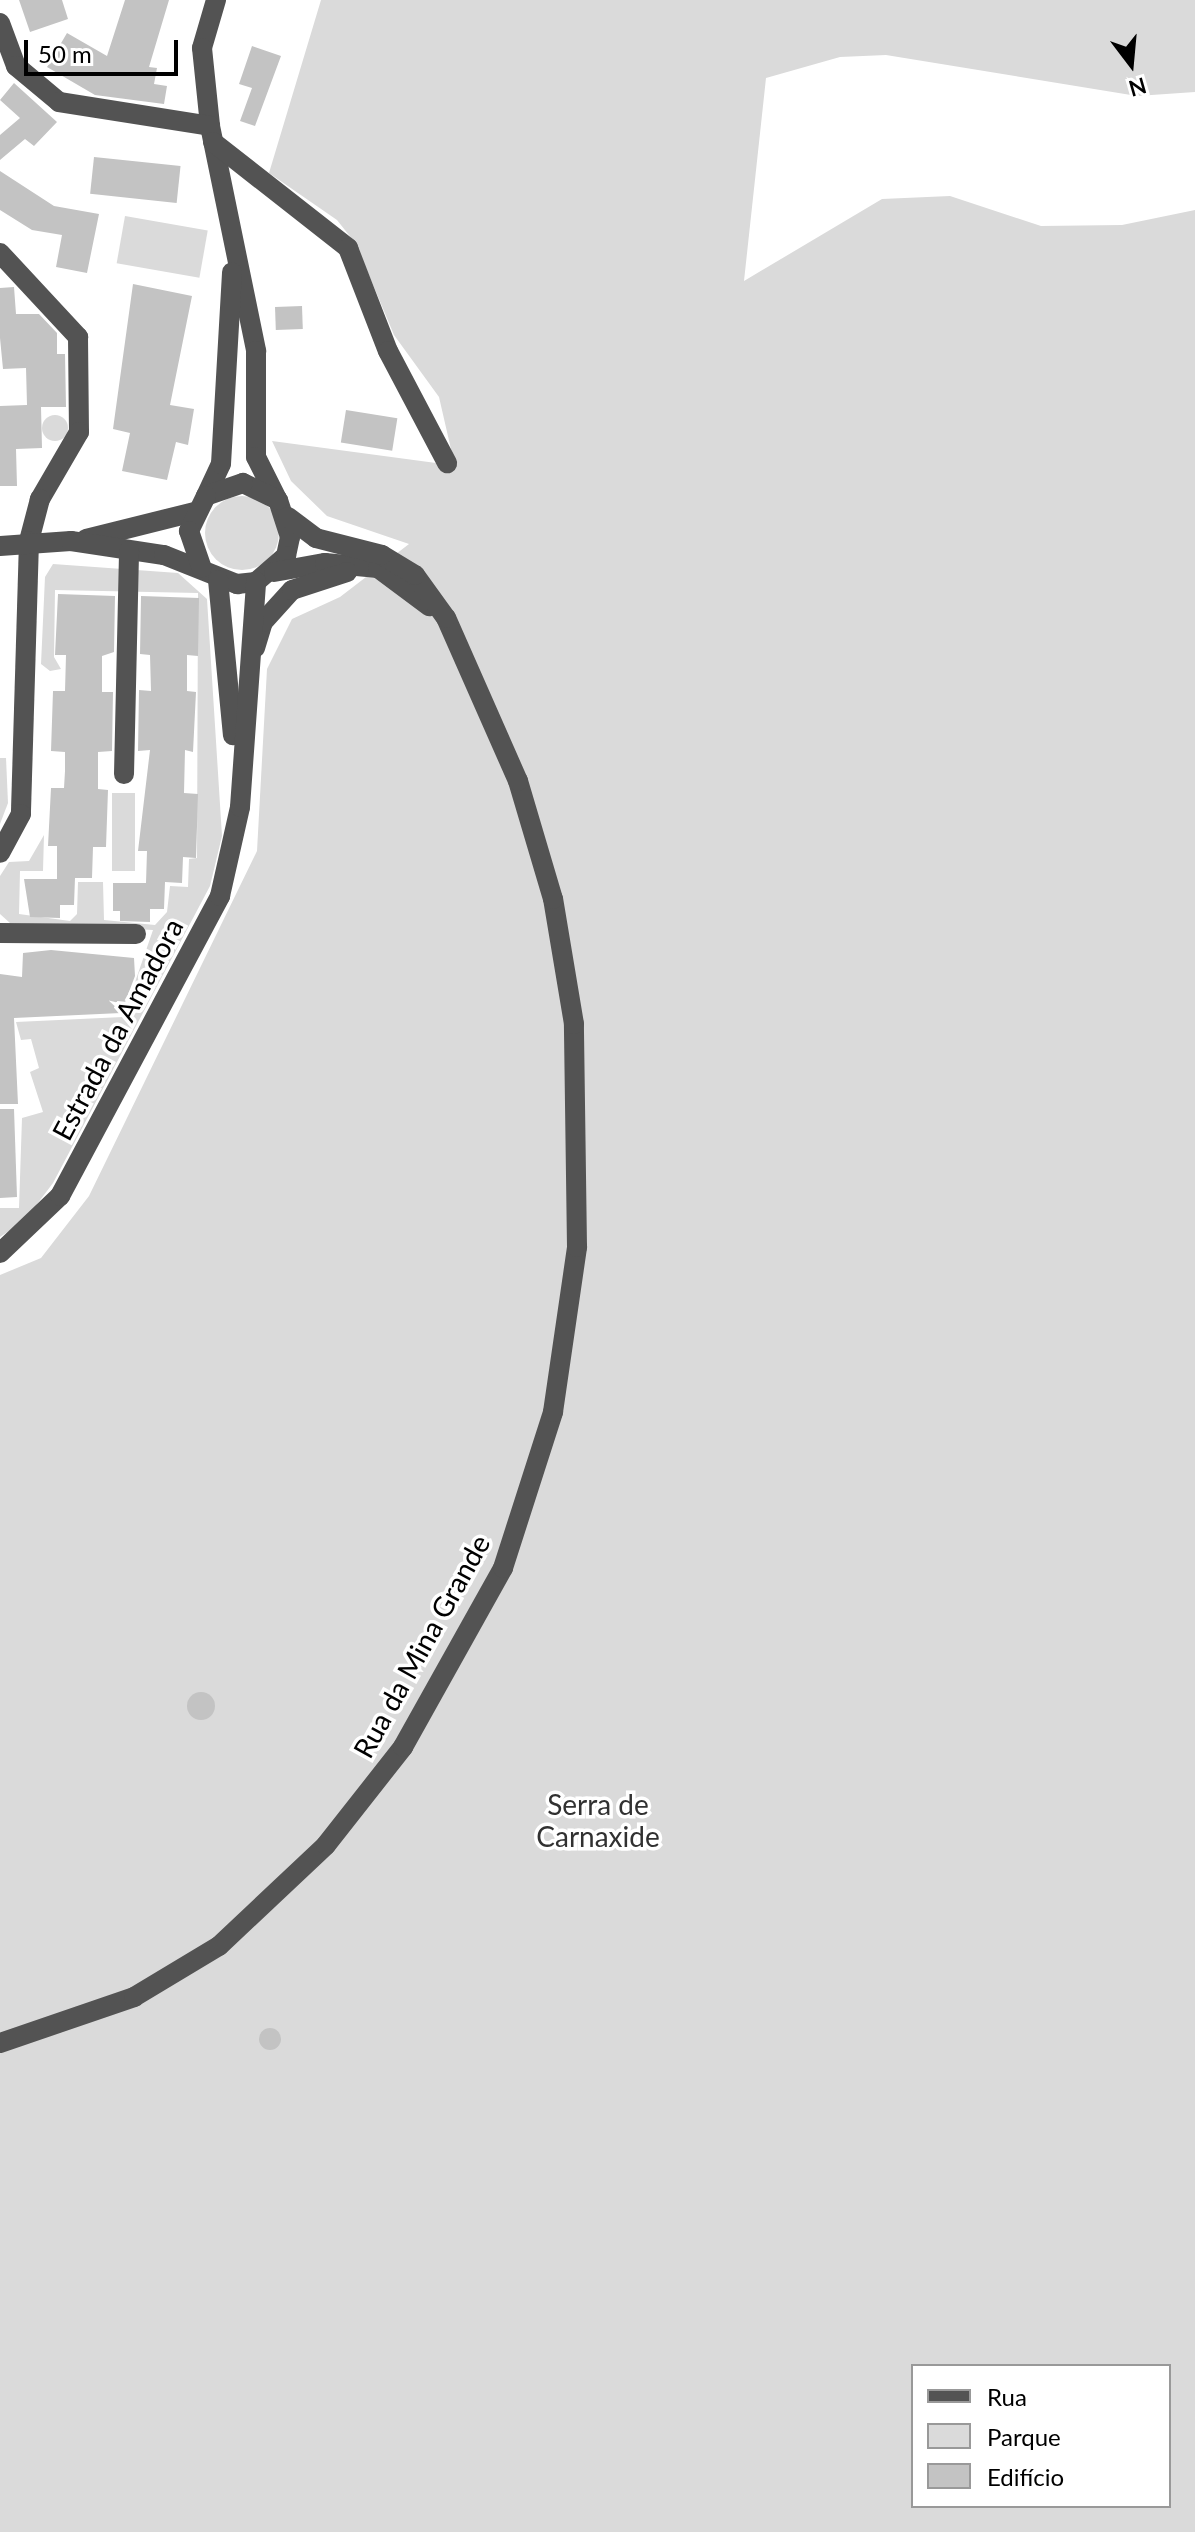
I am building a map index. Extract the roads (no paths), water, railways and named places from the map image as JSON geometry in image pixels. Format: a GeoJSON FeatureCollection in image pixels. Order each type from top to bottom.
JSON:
{"type":"FeatureCollection","features":[{"type":"Feature","properties":{"kind":"street"},"geometry":{"type":"LineString","coordinates":[[216,0],[202,48],[211,134],[256,351],[256,457],[283,509],[288,546],[265,577]]}},
{"type":"Feature","properties":{"kind":"street"},"geometry":{"type":"LineString","coordinates":[[0,23],[16,66],[59,102],[211,134],[348,248],[388,351],[447,463]]}},
{"type":"Feature","properties":{"kind":"street"},"geometry":{"type":"LineString","coordinates":[[210,574],[189,531],[221,464],[234,236]]}},
{"type":"Feature","properties":{"kind":"street"},"geometry":{"type":"LineString","coordinates":[[0,253],[66,316],[78,337],[79,432],[40,499],[29,541],[21,814],[0,853]]}},
{"type":"Feature","properties":{"kind":"street"},"geometry":{"type":"LineString","coordinates":[[71,541],[200,504],[243,483],[283,509]]}},
{"type":"Feature","properties":{"kind":"street","name":"Rua da Mina Grande"},"geometry":{"type":"LineString","coordinates":[[0,2043],[134,1997],[183,1968],[219,1946],[326,1845],[403,1747],[503,1568],[553,1412],[577,1247],[574,1024],[553,899],[518,781],[446,618],[415,575],[382,555],[316,538],[283,509]]}},
{"type":"Feature","properties":{"kind":"street"},"geometry":{"type":"LineString","coordinates":[[0,546],[29,541],[71,541],[129,551],[210,574],[265,577],[325,563],[378,568]]}},
{"type":"Feature","properties":{"kind":"street"},"geometry":{"type":"LineString","coordinates":[[124,774],[129,551]]}},
{"type":"Feature","properties":{"kind":"street"},"geometry":{"type":"LineString","coordinates":[[247,670],[263,622],[292,590],[378,568]]}},
{"type":"Feature","properties":{"kind":"street","name":"Rua da Mina Grande"},"geometry":{"type":"LineString","coordinates":[[378,568],[446,618]]}},
{"type":"Feature","properties":{"kind":"street","name":"Estrada da Amadora"},"geometry":{"type":"LineString","coordinates":[[210,574],[240,807]]}},
{"type":"Feature","properties":{"kind":"street","name":"Estrada da Amadora"},"geometry":{"type":"LineString","coordinates":[[0,1253],[60,1196],[220,896],[240,807],[247,670],[265,577]]}},
{"type":"Feature","properties":{"kind":"street"},"geometry":{"type":"LineString","coordinates":[[0,933],[136,934]]}},
{"type":"Feature","properties":{"kind":"park label","name":"Serra de Carnaxide"},"geometry":{"type":"Point","coordinates":[598,1820]}}]}
